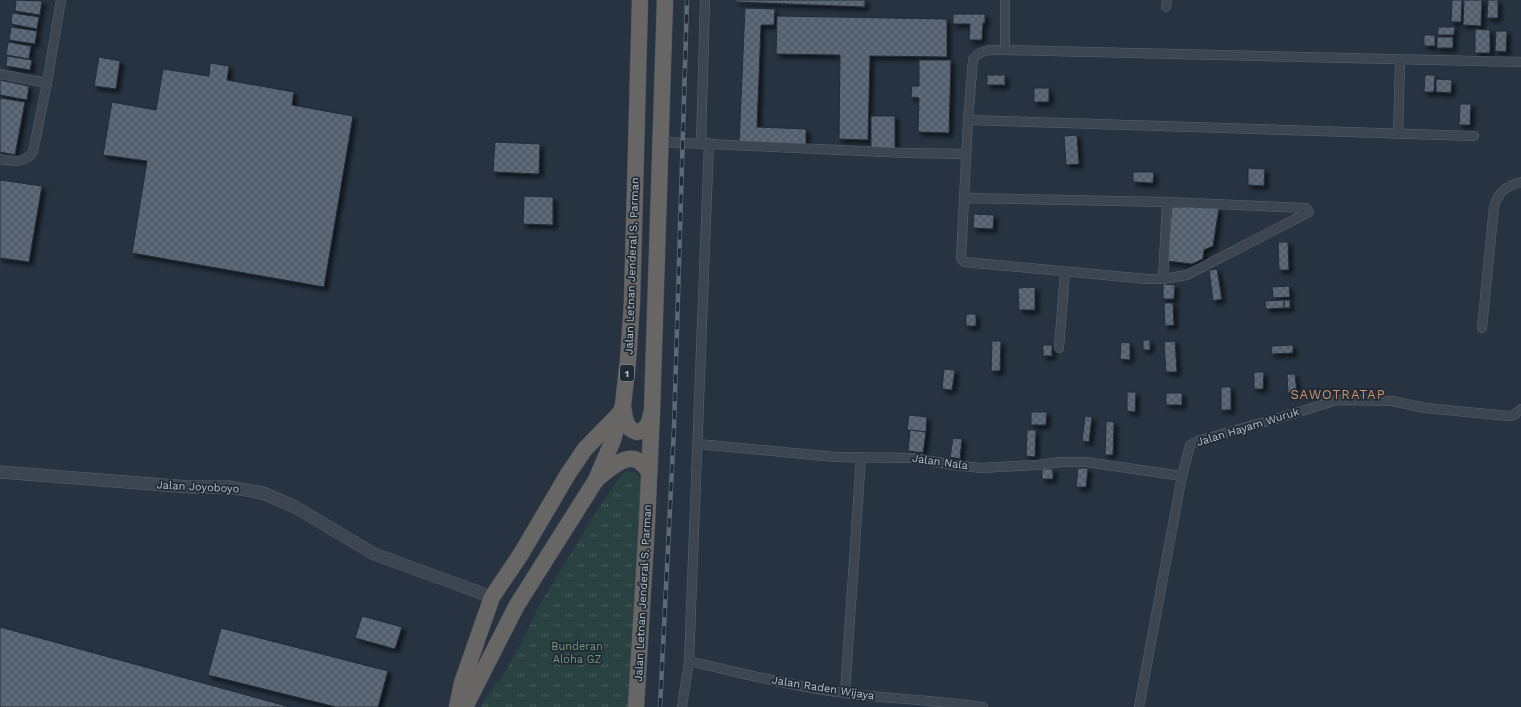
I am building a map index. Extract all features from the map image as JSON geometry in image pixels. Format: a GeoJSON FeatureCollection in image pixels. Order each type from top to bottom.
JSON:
{"type":"FeatureCollection","features":[{"type":"Feature","properties":{"kind":"highway","name":"Jalan Letnan Jenderal S. Parman"},"geometry":{"type":"LineString","coordinates":[[469,703],[517,605],[596,480],[613,440],[622,408],[628,361],[632,302],[640,0]]}},
{"type":"Feature","properties":{"kind":"highway","name":"Jalan Letnan Jenderal S. Parman"},"geometry":{"type":"LineString","coordinates":[[636,707],[652,411],[665,0]]}},
{"type":"Feature","properties":{"kind":"highway"},"geometry":{"type":"LineString","coordinates":[[622,408],[629,428],[632,431],[637,432],[643,431],[648,424],[652,411]]}},
{"type":"Feature","properties":{"kind":"highway"},"geometry":{"type":"LineString","coordinates":[[457,707],[462,683],[492,597],[521,554],[568,474],[585,449],[622,408]]}},
{"type":"Feature","properties":{"kind":"highway"},"geometry":{"type":"LineString","coordinates":[[596,480],[614,465],[627,460],[634,459],[640,461],[649,471]]}},
{"type":"Feature","properties":{"kind":"street"},"geometry":{"type":"LineString","coordinates":[[0,159],[17,162],[29,157],[33,152],[47,83],[61,0]]}},
{"type":"Feature","properties":{"kind":"street"},"geometry":{"type":"LineString","coordinates":[[682,707],[689,661],[698,444],[705,143],[705,0]]}},
{"type":"Feature","properties":{"kind":"street"},"geometry":{"type":"LineString","coordinates":[[1004,50],[1005,0]]}},
{"type":"Feature","properties":{"kind":"street"},"geometry":{"type":"LineString","coordinates":[[964,198],[1167,202],[1306,208],[1309,212],[1187,275],[1163,279],[1065,272],[964,262],[961,258],[966,154],[968,120],[973,60],[976,54],[981,51],[1004,50],[1521,62]]}},
{"type":"Feature","properties":{"kind":"street"},"geometry":{"type":"LineString","coordinates":[[1398,134],[1400,60]]}},
{"type":"Feature","properties":{"kind":"street"},"geometry":{"type":"LineString","coordinates":[[0,74],[47,83]]}},
{"type":"Feature","properties":{"kind":"street"},"geometry":{"type":"LineString","coordinates":[[968,120],[1474,136]]}},
{"type":"Feature","properties":{"kind":"street"},"geometry":{"type":"LineString","coordinates":[[661,142],[907,153],[966,154]]}},
{"type":"Feature","properties":{"kind":"street"},"geometry":{"type":"LineString","coordinates":[[1482,328],[1496,199],[1504,189],[1521,182]]}},
{"type":"Feature","properties":{"kind":"street"},"geometry":{"type":"LineString","coordinates":[[1163,279],[1167,202]]}},
{"type":"Feature","properties":{"kind":"street"},"geometry":{"type":"LineString","coordinates":[[1060,348],[1065,272]]}},
{"type":"Feature","properties":{"kind":"street","name":"Jalan Hayam Wuruk"},"geometry":{"type":"LineString","coordinates":[[1139,707],[1182,476],[1190,445],[1194,442],[1336,400],[1352,399],[1392,401],[1432,409],[1509,416],[1514,415],[1521,409]]}},
{"type":"Feature","properties":{"kind":"street","name":"Jalan Nala"},"geometry":{"type":"LineString","coordinates":[[698,444],[835,457],[914,458],[981,468],[1037,466],[1060,462],[1086,462],[1182,476]]}},
{"type":"Feature","properties":{"kind":"street"},"geometry":{"type":"LineString","coordinates":[[845,693],[861,457]]}},
{"type":"Feature","properties":{"kind":"street","name":"Jalan Joyoboyo"},"geometry":{"type":"LineString","coordinates":[[0,472],[190,487],[229,486],[263,493],[295,507],[374,554],[492,597]]}},
{"type":"Feature","properties":{"kind":"street","name":"Jalan Raden Wijaya"},"geometry":{"type":"LineString","coordinates":[[689,661],[784,683],[845,693],[983,707]]}},
{"type":"Feature","properties":{"kind":"green space","name":"Bunderan Aloha GZ"},"geometry":{"type":"Polygon","coordinates":[[[627,471],[634,472],[639,477],[642,487],[629,707],[481,707],[484,700],[505,672],[526,634],[539,605],[602,503],[622,474],[627,471]]]}},
{"type":"Feature","properties":{"kind":"building"},"geometry":{"type":"Polygon","coordinates":[[[16,0],[42,1],[40,15],[15,11],[16,0]]]}},
{"type":"Feature","properties":{"kind":"building"},"geometry":{"type":"Polygon","coordinates":[[[736,0],[865,0],[865,7],[736,2],[736,0]]]}},
{"type":"Feature","properties":{"kind":"building"},"geometry":{"type":"Polygon","coordinates":[[[1452,0],[1462,0],[1461,22],[1451,22],[1452,0]]]}},
{"type":"Feature","properties":{"kind":"building"},"geometry":{"type":"Polygon","coordinates":[[[1464,0],[1482,0],[1481,26],[1463,25],[1464,0]]]}},
{"type":"Feature","properties":{"kind":"building"},"geometry":{"type":"Polygon","coordinates":[[[1488,0],[1498,0],[1498,18],[1487,18],[1488,0]]]}},
{"type":"Feature","properties":{"kind":"building"},"geometry":{"type":"Polygon","coordinates":[[[745,8],[775,9],[774,25],[761,25],[757,127],[806,129],[806,147],[739,144],[745,8]]]}},
{"type":"Feature","properties":{"kind":"building"},"geometry":{"type":"Polygon","coordinates":[[[12,13],[39,17],[37,29],[11,24],[12,13]]]}},
{"type":"Feature","properties":{"kind":"building"},"geometry":{"type":"Polygon","coordinates":[[[953,14],[985,14],[982,40],[969,40],[970,24],[953,24],[953,14]]]}},
{"type":"Feature","properties":{"kind":"building"},"geometry":{"type":"Polygon","coordinates":[[[777,16],[947,19],[947,57],[870,56],[868,140],[839,139],[840,55],[776,54],[777,16]]]}},
{"type":"Feature","properties":{"kind":"building"},"geometry":{"type":"Polygon","coordinates":[[[11,27],[37,31],[35,44],[9,40],[11,27]]]}},
{"type":"Feature","properties":{"kind":"building"},"geometry":{"type":"Polygon","coordinates":[[[1438,27],[1455,27],[1454,35],[1438,35],[1438,27]]]}},
{"type":"Feature","properties":{"kind":"building"},"geometry":{"type":"Polygon","coordinates":[[[1475,29],[1490,30],[1490,53],[1475,53],[1475,29]]]}},
{"type":"Feature","properties":{"kind":"building"},"geometry":{"type":"Polygon","coordinates":[[[1496,31],[1507,31],[1506,52],[1495,51],[1496,31]]]}},
{"type":"Feature","properties":{"kind":"building"},"geometry":{"type":"Polygon","coordinates":[[[1424,35],[1435,35],[1435,46],[1424,46],[1424,35]]]}},
{"type":"Feature","properties":{"kind":"building"},"geometry":{"type":"Polygon","coordinates":[[[1437,37],[1453,37],[1453,48],[1437,48],[1437,37]]]}},
{"type":"Feature","properties":{"kind":"building"},"geometry":{"type":"Polygon","coordinates":[[[8,42],[31,46],[29,59],[6,55],[8,42]]]}},
{"type":"Feature","properties":{"kind":"building"},"geometry":{"type":"Polygon","coordinates":[[[7,56],[32,60],[30,70],[6,66],[7,56]]]}},
{"type":"Feature","properties":{"kind":"building"},"geometry":{"type":"Polygon","coordinates":[[[99,57],[120,61],[116,89],[94,86],[99,57]]]}},
{"type":"Feature","properties":{"kind":"building"},"geometry":{"type":"Polygon","coordinates":[[[919,60],[951,60],[949,133],[918,132],[919,98],[911,97],[912,86],[919,86],[919,60]]]}},
{"type":"Feature","properties":{"kind":"building"},"geometry":{"type":"Polygon","coordinates":[[[210,63],[229,66],[227,80],[294,92],[292,105],[353,116],[324,287],[132,253],[147,161],[103,155],[112,102],[156,110],[163,69],[209,76],[210,63]]]}},
{"type":"Feature","properties":{"kind":"building"},"geometry":{"type":"Polygon","coordinates":[[[987,75],[1005,75],[1005,85],[987,85],[987,75]]]}},
{"type":"Feature","properties":{"kind":"building"},"geometry":{"type":"Polygon","coordinates":[[[1425,75],[1435,75],[1434,92],[1424,92],[1425,75]]]}},
{"type":"Feature","properties":{"kind":"building"},"geometry":{"type":"Polygon","coordinates":[[[1436,79],[1452,80],[1451,93],[1436,92],[1436,79]]]}},
{"type":"Feature","properties":{"kind":"building"},"geometry":{"type":"Polygon","coordinates":[[[0,80],[29,86],[27,100],[0,95],[0,80]]]}},
{"type":"Feature","properties":{"kind":"building"},"geometry":{"type":"Polygon","coordinates":[[[1034,88],[1049,88],[1049,102],[1034,102],[1034,88]]]}},
{"type":"Feature","properties":{"kind":"building"},"geometry":{"type":"Polygon","coordinates":[[[0,98],[25,102],[15,155],[0,152],[0,98]]]}},
{"type":"Feature","properties":{"kind":"building"},"geometry":{"type":"Polygon","coordinates":[[[1460,104],[1471,104],[1470,125],[1459,125],[1460,104]]]}},
{"type":"Feature","properties":{"kind":"building"},"geometry":{"type":"Polygon","coordinates":[[[871,116],[895,116],[895,149],[871,148],[871,116]]]}},
{"type":"Feature","properties":{"kind":"building"},"geometry":{"type":"Polygon","coordinates":[[[1077,135],[1079,164],[1066,165],[1064,136],[1077,135]]]}},
{"type":"Feature","properties":{"kind":"building"},"geometry":{"type":"Polygon","coordinates":[[[495,142],[540,144],[539,174],[493,172],[495,142]]]}},
{"type":"Feature","properties":{"kind":"building"},"geometry":{"type":"Polygon","coordinates":[[[1248,168],[1265,169],[1264,186],[1248,185],[1248,168]]]}},
{"type":"Feature","properties":{"kind":"building"},"geometry":{"type":"Polygon","coordinates":[[[1133,172],[1154,172],[1153,183],[1133,182],[1133,172]]]}},
{"type":"Feature","properties":{"kind":"building"},"geometry":{"type":"Polygon","coordinates":[[[0,180],[42,186],[29,262],[0,258],[0,180]]]}},
{"type":"Feature","properties":{"kind":"building"},"geometry":{"type":"Polygon","coordinates":[[[524,196],[553,197],[553,225],[523,224],[524,196]]]}},
{"type":"Feature","properties":{"kind":"building"},"geometry":{"type":"Polygon","coordinates":[[[1172,207],[1219,208],[1213,246],[1204,250],[1203,259],[1192,264],[1167,261],[1172,207]]]}},
{"type":"Feature","properties":{"kind":"building"},"geometry":{"type":"Polygon","coordinates":[[[974,214],[994,215],[993,229],[973,228],[974,214]]]}},
{"type":"Feature","properties":{"kind":"building"},"geometry":{"type":"Polygon","coordinates":[[[1278,242],[1288,242],[1289,270],[1279,270],[1278,242]]]}},
{"type":"Feature","properties":{"kind":"building"},"geometry":{"type":"Polygon","coordinates":[[[1217,269],[1222,299],[1213,301],[1209,270],[1217,269]]]}},
{"type":"Feature","properties":{"kind":"building"},"geometry":{"type":"Polygon","coordinates":[[[1163,284],[1175,285],[1174,299],[1163,299],[1163,284]]]}},
{"type":"Feature","properties":{"kind":"building"},"geometry":{"type":"Polygon","coordinates":[[[1289,286],[1290,297],[1273,298],[1272,287],[1289,286]]]}},
{"type":"Feature","properties":{"kind":"building"},"geometry":{"type":"Polygon","coordinates":[[[1035,287],[1035,310],[1019,310],[1018,288],[1035,287]]]}},
{"type":"Feature","properties":{"kind":"building"},"geometry":{"type":"Polygon","coordinates":[[[1284,300],[1290,300],[1290,308],[1284,308],[1284,300]]]}},
{"type":"Feature","properties":{"kind":"building"},"geometry":{"type":"Polygon","coordinates":[[[1284,300],[1284,308],[1266,309],[1265,301],[1284,300]]]}},
{"type":"Feature","properties":{"kind":"building"},"geometry":{"type":"Polygon","coordinates":[[[1164,303],[1173,303],[1174,325],[1165,326],[1164,303]]]}},
{"type":"Feature","properties":{"kind":"building"},"geometry":{"type":"Polygon","coordinates":[[[966,314],[976,314],[976,326],[966,326],[966,314]]]}},
{"type":"Feature","properties":{"kind":"building"},"geometry":{"type":"Polygon","coordinates":[[[1143,340],[1150,340],[1150,350],[1143,350],[1143,340]]]}},
{"type":"Feature","properties":{"kind":"building"},"geometry":{"type":"Polygon","coordinates":[[[992,341],[1001,341],[1000,371],[991,371],[992,341]]]}},
{"type":"Feature","properties":{"kind":"building"},"geometry":{"type":"Polygon","coordinates":[[[1175,341],[1177,372],[1166,372],[1164,342],[1175,341]]]}},
{"type":"Feature","properties":{"kind":"building"},"geometry":{"type":"Polygon","coordinates":[[[1121,342],[1130,343],[1130,360],[1120,359],[1121,342]]]}},
{"type":"Feature","properties":{"kind":"building"},"geometry":{"type":"Polygon","coordinates":[[[1043,345],[1052,345],[1052,356],[1043,356],[1043,345]]]}},
{"type":"Feature","properties":{"kind":"building"},"geometry":{"type":"Polygon","coordinates":[[[1293,345],[1293,353],[1272,354],[1271,346],[1293,345]]]}},
{"type":"Feature","properties":{"kind":"building"},"geometry":{"type":"Polygon","coordinates":[[[944,369],[955,370],[952,390],[942,389],[944,369]]]}},
{"type":"Feature","properties":{"kind":"building"},"geometry":{"type":"Polygon","coordinates":[[[1254,372],[1264,372],[1263,389],[1254,389],[1254,372]]]}},
{"type":"Feature","properties":{"kind":"building"},"geometry":{"type":"Polygon","coordinates":[[[1287,374],[1295,374],[1297,393],[1288,393],[1287,374]]]}},
{"type":"Feature","properties":{"kind":"building"},"geometry":{"type":"Polygon","coordinates":[[[1221,387],[1231,387],[1231,410],[1221,410],[1221,387]]]}},
{"type":"Feature","properties":{"kind":"building"},"geometry":{"type":"Polygon","coordinates":[[[1127,392],[1136,392],[1135,412],[1127,411],[1127,392]]]}},
{"type":"Feature","properties":{"kind":"building"},"geometry":{"type":"Polygon","coordinates":[[[1166,393],[1182,393],[1182,405],[1166,405],[1166,393]]]}},
{"type":"Feature","properties":{"kind":"building"},"geometry":{"type":"Polygon","coordinates":[[[1031,412],[1047,412],[1046,425],[1031,425],[1031,412]]]}},
{"type":"Feature","properties":{"kind":"building"},"geometry":{"type":"Polygon","coordinates":[[[909,415],[927,417],[926,432],[907,430],[909,415]]]}},
{"type":"Feature","properties":{"kind":"building"},"geometry":{"type":"Polygon","coordinates":[[[1085,416],[1092,417],[1089,442],[1082,441],[1085,416]]]}},
{"type":"Feature","properties":{"kind":"building"},"geometry":{"type":"Polygon","coordinates":[[[1106,421],[1114,422],[1113,455],[1105,455],[1106,421]]]}},
{"type":"Feature","properties":{"kind":"building"},"geometry":{"type":"Polygon","coordinates":[[[910,430],[926,432],[923,453],[908,451],[910,430]]]}},
{"type":"Feature","properties":{"kind":"building"},"geometry":{"type":"Polygon","coordinates":[[[1027,430],[1036,430],[1035,457],[1026,456],[1027,430]]]}},
{"type":"Feature","properties":{"kind":"building"},"geometry":{"type":"Polygon","coordinates":[[[953,438],[962,439],[960,459],[950,457],[953,438]]]}},
{"type":"Feature","properties":{"kind":"building"},"geometry":{"type":"Polygon","coordinates":[[[1078,468],[1088,468],[1086,487],[1076,487],[1078,468]]]}},
{"type":"Feature","properties":{"kind":"building"},"geometry":{"type":"Polygon","coordinates":[[[1042,469],[1053,469],[1053,479],[1042,479],[1042,469]]]}},
{"type":"Feature","properties":{"kind":"building"},"geometry":{"type":"Polygon","coordinates":[[[362,616],[402,627],[395,649],[355,638],[362,616]]]}},
{"type":"Feature","properties":{"kind":"building"},"geometry":{"type":"Polygon","coordinates":[[[0,627],[290,707],[0,707],[0,627]]]}},
{"type":"Feature","properties":{"kind":"building"},"geometry":{"type":"Polygon","coordinates":[[[221,628],[388,671],[378,707],[336,707],[208,675],[221,628]]]}},
{"type":"Feature","properties":{"kind":"railway"},"geometry":{"type":"LineString","coordinates":[[660,707],[674,428],[687,0]]}},
{"type":"Feature","properties":{"kind":"district","name":"SAWOTRATAP"},"geometry":{"type":"Point","coordinates":[1338,394]}}]}
